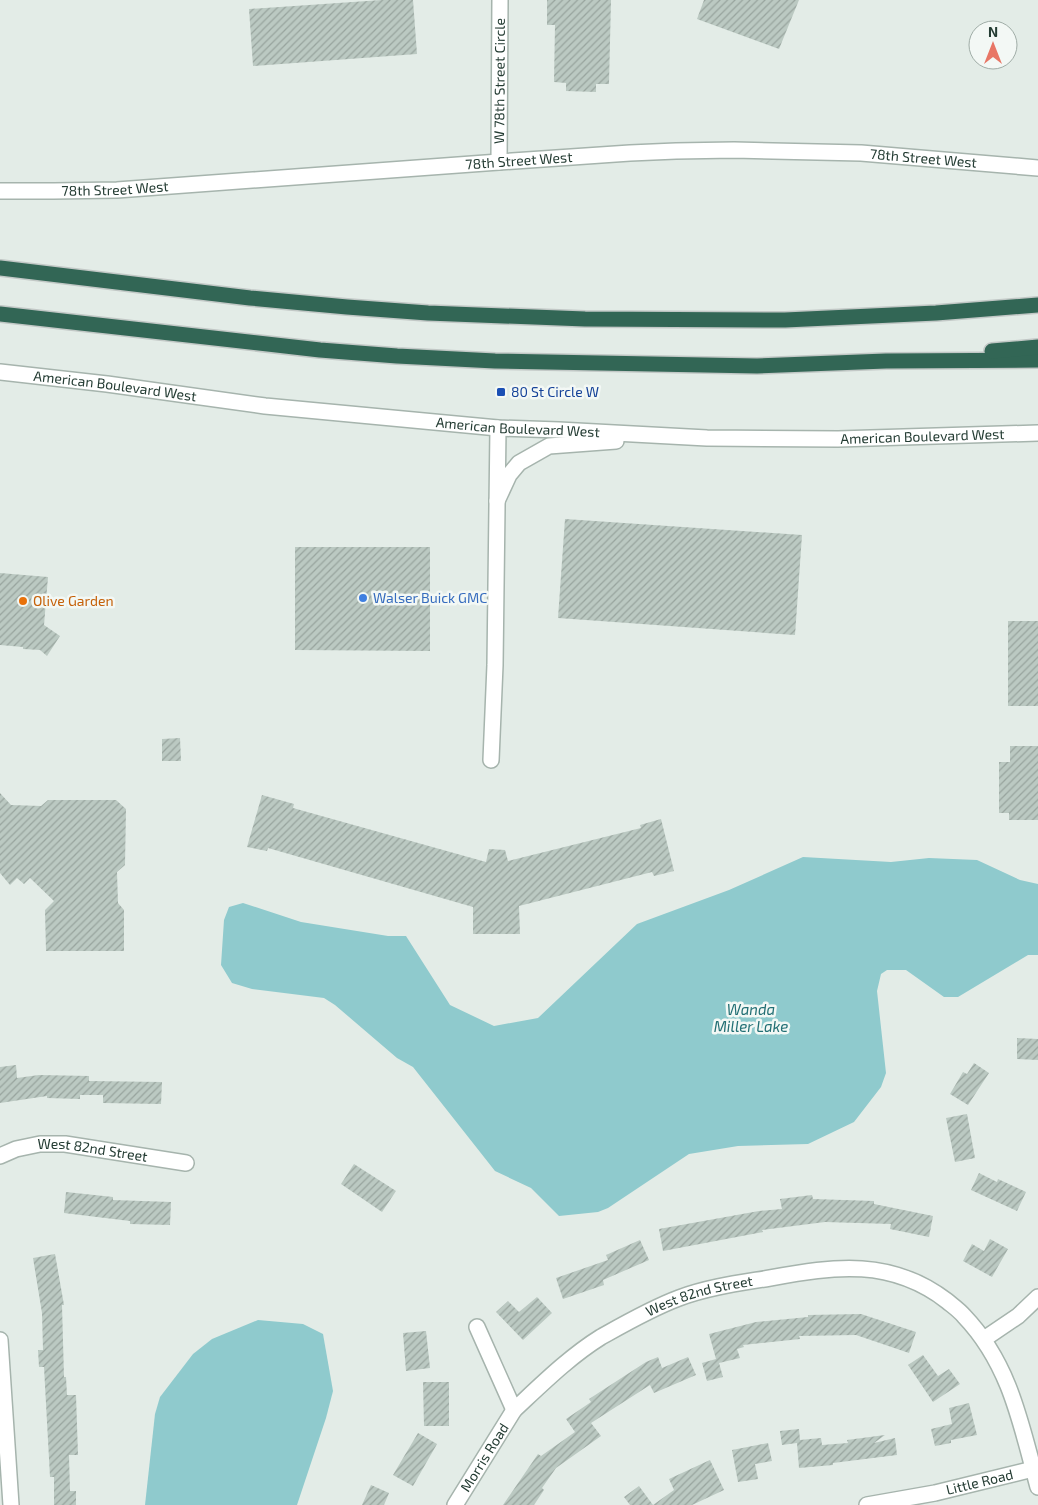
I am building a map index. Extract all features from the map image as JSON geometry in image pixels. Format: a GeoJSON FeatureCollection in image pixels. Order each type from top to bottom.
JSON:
{"type":"FeatureCollection","features":[{"type":"Feature","properties":{"kind":"highway"},"geometry":{"type":"LineString","coordinates":[[0,268],[250,298],[347,307],[585,320],[785,320],[936,313],[1038,305]]}},
{"type":"Feature","properties":{"kind":"highway"},"geometry":{"type":"LineString","coordinates":[[0,314],[320,350],[495,361],[757,366],[886,361],[1038,360]]}},
{"type":"Feature","properties":{"kind":"highway"},"geometry":{"type":"LineString","coordinates":[[886,361],[1038,347]]}},
{"type":"Feature","properties":{"kind":"street","name":"W 78th Street Circle"},"geometry":{"type":"LineString","coordinates":[[499,162],[500,0]]}},
{"type":"Feature","properties":{"kind":"street","name":"78th Street West"},"geometry":{"type":"LineString","coordinates":[[0,191],[117,190],[630,153],[734,150],[861,153],[1038,168]]}},
{"type":"Feature","properties":{"kind":"street","name":"American Boulevard West"},"geometry":{"type":"LineString","coordinates":[[0,372],[107,384],[265,406],[498,428],[707,438],[838,439],[1038,433]]}},
{"type":"Feature","properties":{"kind":"street"},"geometry":{"type":"LineString","coordinates":[[491,760],[495,665],[498,428]]}},
{"type":"Feature","properties":{"kind":"street"},"geometry":{"type":"LineString","coordinates":[[497,501],[509,475],[519,463],[549,446],[686,437]]}},
{"type":"Feature","properties":{"kind":"street","name":"West 82nd Street"},"geometry":{"type":"LineString","coordinates":[[0,1156],[16,1149],[40,1144],[65,1144],[186,1163]]}},
{"type":"Feature","properties":{"kind":"street","name":"West 82nd Street"},"geometry":{"type":"LineString","coordinates":[[514,1410],[573,1356],[600,1338],[679,1298],[723,1286],[817,1269],[850,1268],[882,1271],[911,1279],[936,1293],[963,1314],[984,1339],[1008,1382],[1038,1486]]}},
{"type":"Feature","properties":{"kind":"street"},"geometry":{"type":"LineString","coordinates":[[984,1339],[1018,1316],[1038,1297]]}},
{"type":"Feature","properties":{"kind":"street"},"geometry":{"type":"LineString","coordinates":[[477,1327],[514,1410]]}},
{"type":"Feature","properties":{"kind":"street"},"geometry":{"type":"LineString","coordinates":[[0,1340],[11,1505]]}},
{"type":"Feature","properties":{"kind":"street","name":"Morris Road"},"geometry":{"type":"LineString","coordinates":[[456,1505],[474,1472],[514,1410]]}},
{"type":"Feature","properties":{"kind":"street","name":"Little Road"},"geometry":{"type":"LineString","coordinates":[[866,1505],[935,1493],[1033,1469]]}},
{"type":"Feature","properties":{"kind":"water","name":"Wanda Miller Lake"},"geometry":{"type":"Polygon","coordinates":[[[803,857],[891,862],[929,858],[977,860],[1020,880],[1038,884],[1038,955],[1028,955],[958,997],[944,997],[906,970],[887,970],[881,974],[877,991],[886,1073],[881,1087],[854,1122],[808,1144],[738,1146],[689,1154],[608,1208],[598,1212],[559,1216],[531,1188],[495,1171],[413,1067],[397,1058],[335,1005],[324,998],[252,989],[232,983],[221,965],[224,920],[229,907],[243,903],[301,922],[388,936],[406,936],[450,1005],[494,1026],[538,1018],[637,924],[729,890],[803,857]]]}},
{"type":"Feature","properties":{"kind":"water"},"geometry":{"type":"Polygon","coordinates":[[[258,1320],[303,1324],[323,1334],[333,1391],[297,1505],[145,1505],[155,1414],[160,1397],[193,1354],[212,1339],[258,1320]]]}},
{"type":"Feature","properties":{"kind":"building"},"geometry":{"type":"Polygon","coordinates":[[[382,0],[413,0],[417,54],[253,66],[249,9],[382,0]]]}},
{"type":"Feature","properties":{"kind":"building"},"geometry":{"type":"Polygon","coordinates":[[[547,0],[611,0],[609,84],[596,84],[596,92],[566,91],[566,83],[554,82],[555,25],[547,25],[547,0]]]}},
{"type":"Feature","properties":{"kind":"building"},"geometry":{"type":"Polygon","coordinates":[[[704,0],[799,0],[779,49],[697,19],[704,0]]]}},
{"type":"Feature","properties":{"kind":"building"},"geometry":{"type":"Polygon","coordinates":[[[565,519],[802,535],[795,635],[558,618],[565,519]]]}},
{"type":"Feature","properties":{"kind":"building","name":"Walser Buick GMC"},"geometry":{"type":"Polygon","coordinates":[[[295,547],[430,547],[430,651],[295,650],[295,547]]]}},
{"type":"Feature","properties":{"kind":"building","name":"Olive Garden"},"geometry":{"type":"Polygon","coordinates":[[[0,573],[48,577],[44,625],[60,636],[47,656],[40,650],[0,645],[0,573]]]}},
{"type":"Feature","properties":{"kind":"building"},"geometry":{"type":"Polygon","coordinates":[[[1008,621],[1038,621],[1038,706],[1008,706],[1008,621]]]}},
{"type":"Feature","properties":{"kind":"building"},"geometry":{"type":"Polygon","coordinates":[[[180,738],[181,761],[162,761],[162,739],[180,738]]]}},
{"type":"Feature","properties":{"kind":"building"},"geometry":{"type":"Polygon","coordinates":[[[1010,746],[1038,746],[1038,820],[1009,820],[1009,813],[999,813],[999,762],[1010,762],[1010,746]]]}},
{"type":"Feature","properties":{"kind":"building"},"geometry":{"type":"Polygon","coordinates":[[[0,793],[11,805],[41,806],[48,800],[116,800],[126,809],[125,865],[117,872],[118,903],[124,910],[124,951],[46,951],[45,910],[54,901],[30,878],[24,884],[17,878],[10,885],[0,873],[0,793]]]}},
{"type":"Feature","properties":{"kind":"building"},"geometry":{"type":"Polygon","coordinates":[[[262,795],[294,804],[293,808],[486,862],[489,849],[505,850],[508,861],[641,828],[640,825],[661,819],[674,871],[654,876],[652,872],[519,906],[520,934],[473,934],[473,907],[268,848],[267,851],[247,847],[262,795]]]}},
{"type":"Feature","properties":{"kind":"building"},"geometry":{"type":"Polygon","coordinates":[[[1017,1038],[1038,1039],[1038,1060],[1017,1059],[1017,1038]]]}},
{"type":"Feature","properties":{"kind":"building"},"geometry":{"type":"Polygon","coordinates":[[[974,1063],[989,1073],[968,1105],[950,1094],[963,1072],[967,1074],[974,1063]]]}},
{"type":"Feature","properties":{"kind":"building"},"geometry":{"type":"Polygon","coordinates":[[[16,1065],[17,1078],[39,1075],[89,1076],[89,1081],[162,1082],[161,1104],[103,1103],[103,1095],[80,1095],[80,1099],[47,1098],[47,1096],[0,1103],[0,1067],[16,1065]]]}},
{"type":"Feature","properties":{"kind":"building"},"geometry":{"type":"Polygon","coordinates":[[[967,1114],[975,1158],[955,1162],[946,1118],[967,1114]]]}},
{"type":"Feature","properties":{"kind":"building"},"geometry":{"type":"Polygon","coordinates":[[[354,1164],[396,1191],[382,1212],[341,1184],[354,1164]]]}},
{"type":"Feature","properties":{"kind":"building"},"geometry":{"type":"Polygon","coordinates":[[[979,1173],[997,1182],[998,1179],[1026,1192],[1017,1211],[971,1190],[979,1173]]]}},
{"type":"Feature","properties":{"kind":"building"},"geometry":{"type":"Polygon","coordinates":[[[66,1192],[113,1197],[113,1200],[171,1202],[170,1225],[130,1224],[130,1221],[64,1213],[66,1192]]]}},
{"type":"Feature","properties":{"kind":"building"},"geometry":{"type":"Polygon","coordinates":[[[812,1195],[813,1199],[874,1201],[874,1204],[933,1216],[929,1237],[890,1229],[891,1224],[825,1222],[762,1230],[763,1232],[663,1251],[659,1229],[759,1211],[782,1209],[780,1199],[812,1195]]]}},
{"type":"Feature","properties":{"kind":"building"},"geometry":{"type":"Polygon","coordinates":[[[990,1239],[1008,1249],[992,1277],[963,1261],[972,1244],[984,1251],[990,1239]]]}},
{"type":"Feature","properties":{"kind":"building"},"geometry":{"type":"Polygon","coordinates":[[[640,1240],[649,1260],[603,1280],[604,1285],[563,1299],[556,1278],[608,1260],[606,1255],[640,1240]]]}},
{"type":"Feature","properties":{"kind":"building"},"geometry":{"type":"Polygon","coordinates":[[[55,1254],[64,1305],[62,1305],[64,1377],[66,1377],[67,1395],[76,1395],[78,1455],[69,1455],[70,1491],[76,1491],[76,1505],[54,1505],[54,1477],[50,1477],[44,1367],[39,1367],[38,1350],[43,1350],[42,1313],[33,1258],[55,1254]]]}},
{"type":"Feature","properties":{"kind":"building"},"geometry":{"type":"Polygon","coordinates":[[[537,1297],[552,1313],[523,1340],[496,1312],[508,1301],[519,1312],[537,1297]]]}},
{"type":"Feature","properties":{"kind":"building"},"geometry":{"type":"Polygon","coordinates":[[[861,1314],[916,1332],[909,1353],[856,1335],[799,1336],[800,1339],[743,1345],[744,1347],[737,1349],[740,1358],[719,1363],[723,1377],[707,1381],[702,1363],[716,1359],[709,1334],[756,1322],[808,1317],[808,1315],[861,1314]]]}},
{"type":"Feature","properties":{"kind":"building"},"geometry":{"type":"Polygon","coordinates":[[[426,1331],[430,1368],[406,1371],[403,1333],[426,1331]]]}},
{"type":"Feature","properties":{"kind":"building"},"geometry":{"type":"Polygon","coordinates":[[[923,1355],[938,1376],[949,1369],[960,1384],[933,1402],[908,1365],[923,1355]]]}},
{"type":"Feature","properties":{"kind":"building"},"geometry":{"type":"Polygon","coordinates":[[[658,1357],[662,1368],[688,1357],[696,1375],[654,1393],[650,1385],[591,1423],[601,1436],[556,1468],[542,1488],[544,1490],[534,1505],[503,1505],[538,1454],[541,1456],[575,1432],[566,1419],[591,1402],[589,1399],[646,1362],[658,1357]]]}},
{"type":"Feature","properties":{"kind":"building"},"geometry":{"type":"Polygon","coordinates":[[[423,1382],[449,1382],[449,1426],[424,1426],[423,1382]]]}},
{"type":"Feature","properties":{"kind":"building"},"geometry":{"type":"Polygon","coordinates":[[[969,1403],[977,1435],[951,1440],[951,1443],[935,1446],[931,1429],[952,1424],[949,1408],[969,1403]]]}},
{"type":"Feature","properties":{"kind":"building"},"geometry":{"type":"Polygon","coordinates":[[[799,1429],[800,1440],[821,1438],[822,1445],[848,1443],[847,1440],[885,1435],[874,1443],[895,1438],[897,1455],[799,1468],[797,1443],[782,1445],[780,1431],[799,1429]]]}},
{"type":"Feature","properties":{"kind":"building"},"geometry":{"type":"Polygon","coordinates":[[[418,1433],[437,1444],[413,1486],[393,1475],[418,1433]]]}},
{"type":"Feature","properties":{"kind":"building"},"geometry":{"type":"Polygon","coordinates":[[[768,1443],[772,1461],[755,1464],[758,1479],[738,1482],[732,1450],[768,1443]]]}},
{"type":"Feature","properties":{"kind":"building"},"geometry":{"type":"Polygon","coordinates":[[[710,1460],[724,1490],[692,1505],[653,1505],[674,1490],[669,1479],[710,1460]]]}},
{"type":"Feature","properties":{"kind":"building"},"geometry":{"type":"Polygon","coordinates":[[[371,1485],[389,1493],[384,1505],[362,1505],[371,1485]]]}},
{"type":"Feature","properties":{"kind":"building"},"geometry":{"type":"Polygon","coordinates":[[[639,1486],[653,1505],[630,1505],[624,1497],[639,1486]]]}},
{"type":"Feature","properties":{"kind":"place","name":"80 St Circle W"},"geometry":{"type":"Point","coordinates":[501,392]}},
{"type":"Feature","properties":{"kind":"place","name":"Walser Buick GMC"},"geometry":{"type":"Point","coordinates":[363,598]}},
{"type":"Feature","properties":{"kind":"place","name":"Olive Garden"},"geometry":{"type":"Point","coordinates":[23,601]}}]}
